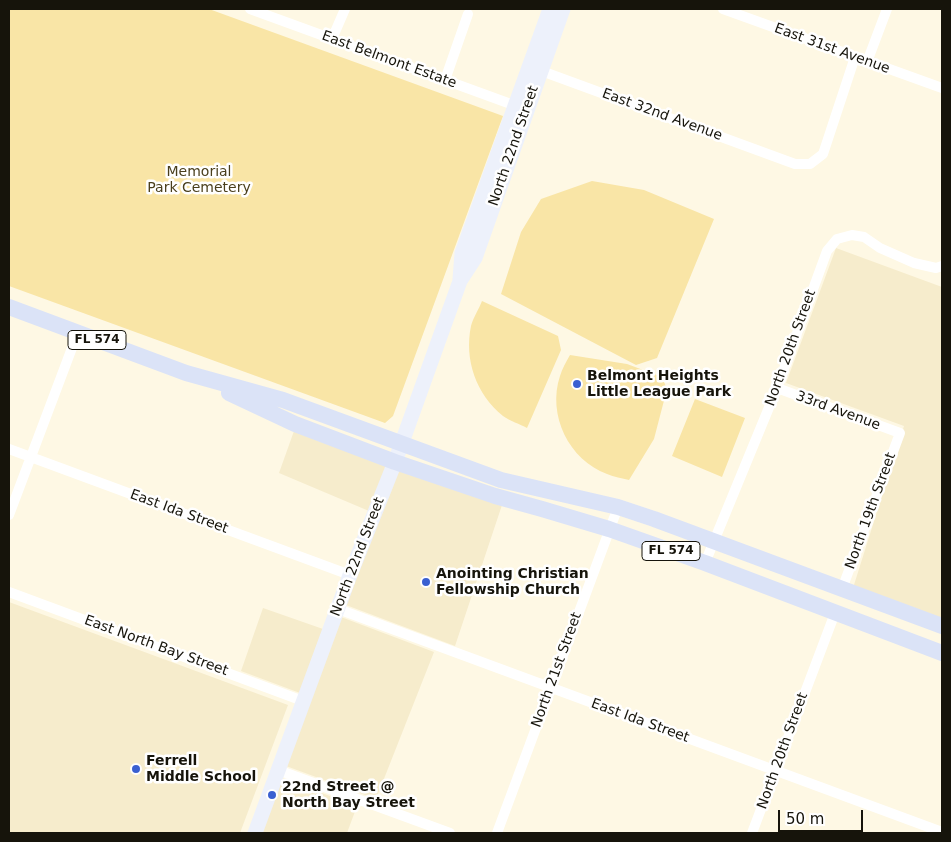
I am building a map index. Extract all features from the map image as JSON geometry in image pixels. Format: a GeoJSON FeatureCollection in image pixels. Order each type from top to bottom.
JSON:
{"type":"FeatureCollection","features":[{"type":"Feature","properties":{"kind":"main road","name":"North 22nd Street"},"geometry":{"type":"LineString","coordinates":[[535,69],[550,9]]}},
{"type":"Feature","properties":{"kind":"main road","name":"North 22nd Street"},"geometry":{"type":"LineString","coordinates":[[255,833],[350,575],[395,462],[460,281],[462,253],[535,69],[563,9]]}},
{"type":"Feature","properties":{"kind":"main road","name":"FL 574"},"geometry":{"type":"LineString","coordinates":[[9,307],[186,373],[295,424],[395,462],[495,496],[609,529],[705,563],[835,614],[942,653]]}},
{"type":"Feature","properties":{"kind":"main road","name":"FL 574"},"geometry":{"type":"LineString","coordinates":[[186,373],[283,400],[500,480],[618,507],[942,626]]}},
{"type":"Feature","properties":{"kind":"main road"},"geometry":{"type":"LineString","coordinates":[[766,587],[788,590],[819,599],[835,596],[842,589]]}},
{"type":"Feature","properties":{"kind":"street"},"geometry":{"type":"LineString","coordinates":[[332,39],[345,9]]}},
{"type":"Feature","properties":{"kind":"street","name":"East 31st Avenue"},"geometry":{"type":"LineString","coordinates":[[723,9],[942,88]]}},
{"type":"Feature","properties":{"kind":"street"},"geometry":{"type":"LineString","coordinates":[[867,62],[887,9]]}},
{"type":"Feature","properties":{"kind":"street","name":"East Belmont Estate"},"geometry":{"type":"LineString","coordinates":[[257,10],[521,108]]}},
{"type":"Feature","properties":{"kind":"street"},"geometry":{"type":"LineString","coordinates":[[445,80],[468,14]]}},
{"type":"Feature","properties":{"kind":"street","name":"East 32nd Avenue"},"geometry":{"type":"LineString","coordinates":[[535,69],[794,164],[810,164],[823,154],[855,58]]}},
{"type":"Feature","properties":{"kind":"street","name":"North 20th Street"},"geometry":{"type":"LineString","coordinates":[[705,563],[777,388],[827,251],[837,239],[852,235],[864,237],[880,248],[914,263],[936,268],[942,266]]}},
{"type":"Feature","properties":{"kind":"street"},"geometry":{"type":"LineString","coordinates":[[9,515],[78,332]]}},
{"type":"Feature","properties":{"kind":"street","name":"33rd Avenue"},"geometry":{"type":"LineString","coordinates":[[777,388],[900,433]]}},
{"type":"Feature","properties":{"kind":"street","name":"North 19th Street"},"geometry":{"type":"LineString","coordinates":[[842,589],[900,433]]}},
{"type":"Feature","properties":{"kind":"street","name":"East Ida Street"},"geometry":{"type":"LineString","coordinates":[[9,449],[350,575]]}},
{"type":"Feature","properties":{"kind":"street","name":"North 21st Street"},"geometry":{"type":"LineString","coordinates":[[497,833],[618,507]]}},
{"type":"Feature","properties":{"kind":"street","name":"East North Bay Street"},"geometry":{"type":"LineString","coordinates":[[9,592],[303,701]]}},
{"type":"Feature","properties":{"kind":"street","name":"East Ida Street"},"geometry":{"type":"LineString","coordinates":[[338,609],[942,832]]}},
{"type":"Feature","properties":{"kind":"street","name":"North 20th Street"},"geometry":{"type":"LineString","coordinates":[[752,833],[835,614]]}},
{"type":"Feature","properties":{"kind":"street"},"geometry":{"type":"LineString","coordinates":[[278,770],[450,833]]}},
{"type":"Feature","properties":{"kind":"shaded area"},"geometry":{"type":"Polygon","coordinates":[[[836,248],[942,287],[942,620],[853,588],[904,426],[786,383],[836,248]]]}},
{"type":"Feature","properties":{"kind":"shaded area"},"geometry":{"type":"Polygon","coordinates":[[[294,431],[387,466],[369,511],[279,473],[294,431]]]}},
{"type":"Feature","properties":{"kind":"shaded area"},"geometry":{"type":"Polygon","coordinates":[[[398,470],[502,505],[455,646],[346,605],[398,470]]]}},
{"type":"Feature","properties":{"kind":"shaded area","name":"Ferrell Middle School"},"geometry":{"type":"Polygon","coordinates":[[[9,602],[288,705],[240,833],[9,833],[9,602]]]}},
{"type":"Feature","properties":{"kind":"shaded area"},"geometry":{"type":"Polygon","coordinates":[[[263,608],[323,629],[300,693],[241,671],[263,608]]]}},
{"type":"Feature","properties":{"kind":"shaded area"},"geometry":{"type":"Polygon","coordinates":[[[341,617],[434,652],[376,799],[286,766],[341,617]]]}},
{"type":"Feature","properties":{"kind":"shaded area"},"geometry":{"type":"Polygon","coordinates":[[[281,778],[357,806],[347,833],[261,833],[281,778]]]}},
{"type":"Feature","properties":{"kind":"green space","name":"Memorial Park Cemetery"},"geometry":{"type":"Polygon","coordinates":[[[9,9],[209,9],[503,116],[393,416],[385,423],[9,286],[9,9]]]}},
{"type":"Feature","properties":{"kind":"green space"},"geometry":{"type":"Polygon","coordinates":[[[592,181],[644,190],[714,219],[657,358],[636,365],[501,294],[521,232],[541,199],[592,181]]]}},
{"type":"Feature","properties":{"kind":"green space"},"geometry":{"type":"Polygon","coordinates":[[[482,301],[558,336],[561,350],[527,428],[503,416],[486,397],[474,376],[469,351],[469,339],[472,323],[482,301]]]}},
{"type":"Feature","properties":{"kind":"green space"},"geometry":{"type":"Polygon","coordinates":[[[570,355],[627,364],[662,377],[667,389],[654,439],[629,480],[610,475],[594,467],[572,447],[564,434],[559,420],[557,391],[561,373],[570,355]]]}},
{"type":"Feature","properties":{"kind":"green space"},"geometry":{"type":"Polygon","coordinates":[[[695,399],[745,418],[722,477],[672,456],[695,399]]]}},
{"type":"Feature","properties":{"kind":"place","name":"Belmont Heights Little League Park"},"geometry":{"type":"Point","coordinates":[577,384]}},
{"type":"Feature","properties":{"kind":"place","name":"Anointing Christian Fellowship Church"},"geometry":{"type":"Point","coordinates":[426,582]}},
{"type":"Feature","properties":{"kind":"place","name":"Ferrell Middle School"},"geometry":{"type":"Point","coordinates":[136,769]}},
{"type":"Feature","properties":{"kind":"place","name":"22nd Street @ North Bay Street"},"geometry":{"type":"Point","coordinates":[272,795]}}]}
